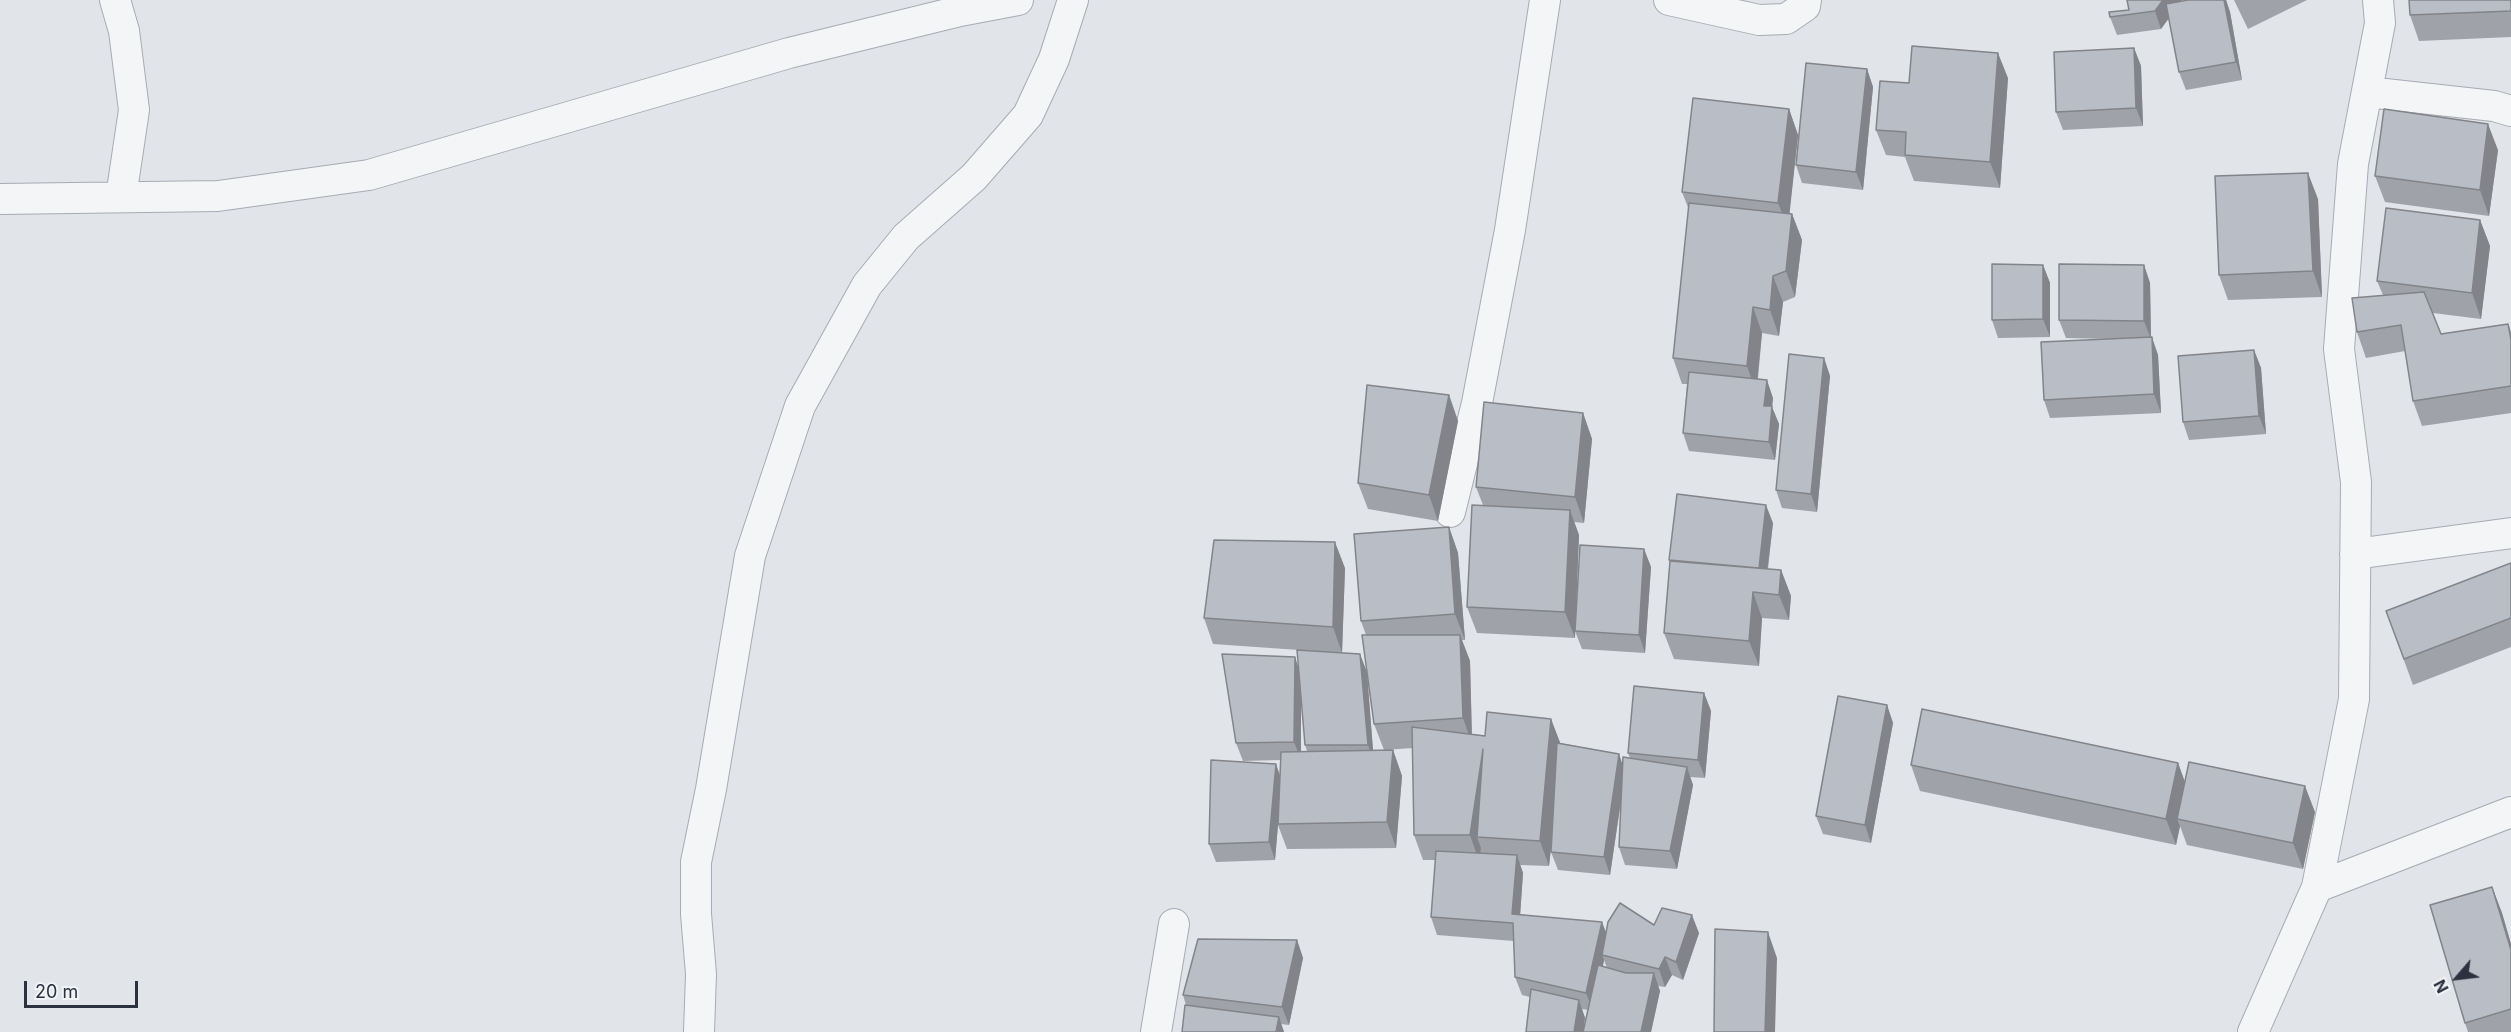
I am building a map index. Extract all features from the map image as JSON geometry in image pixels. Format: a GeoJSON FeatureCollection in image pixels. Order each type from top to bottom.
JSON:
{"type":"FeatureCollection","features":[{"type":"Feature","properties":{"kind":"street"},"geometry":{"type":"LineString","coordinates":[[115,0],[124,31],[134,110],[121,197]]}},
{"type":"Feature","properties":{"kind":"street"},"geometry":{"type":"LineString","coordinates":[[0,199],[218,196],[369,175],[789,54],[960,11],[1018,0]]}},
{"type":"Feature","properties":{"kind":"street"},"geometry":{"type":"LineString","coordinates":[[699,1032],[701,974],[696,914],[696,862],[711,789],[750,556],[800,406],[867,285],[906,237],[974,177],[1028,115],[1054,59],[1073,0]]}},
{"type":"Feature","properties":{"kind":"street"},"geometry":{"type":"LineString","coordinates":[[1450,512],[1477,403],[1510,230],[1545,0]]}},
{"type":"Feature","properties":{"kind":"street"},"geometry":{"type":"LineString","coordinates":[[1669,0],[1759,20],[1786,19],[1797,13],[1806,0]]}},
{"type":"Feature","properties":{"kind":"street"},"geometry":{"type":"LineString","coordinates":[[2253,1032],[2317,888],[2354,699],[2356,482],[2339,349],[2353,164],[2380,23],[2378,0]]}},
{"type":"Feature","properties":{"kind":"street"},"geometry":{"type":"LineString","coordinates":[[2367,92],[2494,106],[2511,111]]}},
{"type":"Feature","properties":{"kind":"street"},"geometry":{"type":"LineString","coordinates":[[2355,554],[2511,533]]}},
{"type":"Feature","properties":{"kind":"street"},"geometry":{"type":"LineString","coordinates":[[2317,888],[2511,812]]}},
{"type":"Feature","properties":{"kind":"street"},"geometry":{"type":"LineString","coordinates":[[1156,1032],[1174,924]]}},
{"type":"Feature","properties":{"kind":"building"},"geometry":{"type":"Polygon","coordinates":[[[2127,0],[2163,0],[2155,11],[2110,17],[2109,12],[2129,10],[2127,0]]]}},
{"type":"Feature","properties":{"kind":"building"},"geometry":{"type":"Polygon","coordinates":[[[2188,0],[2224,0],[2236,62],[2179,72],[2166,4],[2188,0]]]}},
{"type":"Feature","properties":{"kind":"building"},"geometry":{"type":"Polygon","coordinates":[[[2409,0],[2511,0],[2511,11],[2410,15],[2409,0]]]}},
{"type":"Feature","properties":{"kind":"building"},"geometry":{"type":"Polygon","coordinates":[[[1912,46],[1998,53],[1990,162],[1905,155],[1906,132],[1876,130],[1880,81],[1909,83],[1912,46]]]}},
{"type":"Feature","properties":{"kind":"building"},"geometry":{"type":"Polygon","coordinates":[[[2134,48],[2136,108],[2056,112],[2054,52],[2134,48]]]}},
{"type":"Feature","properties":{"kind":"building"},"geometry":{"type":"Polygon","coordinates":[[[1806,63],[1867,69],[1856,172],[1796,165],[1806,63]]]}},
{"type":"Feature","properties":{"kind":"building"},"geometry":{"type":"Polygon","coordinates":[[[1693,98],[1789,109],[1778,203],[1682,192],[1693,98]]]}},
{"type":"Feature","properties":{"kind":"building"},"geometry":{"type":"Polygon","coordinates":[[[2384,109],[2488,124],[2480,190],[2375,176],[2384,109]]]}},
{"type":"Feature","properties":{"kind":"building"},"geometry":{"type":"Polygon","coordinates":[[[2308,173],[2313,271],[2219,275],[2215,176],[2308,173]]]}},
{"type":"Feature","properties":{"kind":"building"},"geometry":{"type":"Polygon","coordinates":[[[1689,203],[1792,214],[1786,271],[1773,276],[1770,310],[1753,307],[1747,366],[1673,358],[1689,203]]]}},
{"type":"Feature","properties":{"kind":"building"},"geometry":{"type":"Polygon","coordinates":[[[2386,208],[2480,220],[2472,293],[2377,281],[2386,208]]]}},
{"type":"Feature","properties":{"kind":"building"},"geometry":{"type":"Polygon","coordinates":[[[1992,264],[2043,265],[2043,319],[1992,320],[1992,264]]]}},
{"type":"Feature","properties":{"kind":"building"},"geometry":{"type":"Polygon","coordinates":[[[2059,264],[2144,265],[2144,321],[2059,320],[2059,264]]]}},
{"type":"Feature","properties":{"kind":"building"},"geometry":{"type":"Polygon","coordinates":[[[2424,292],[2441,334],[2508,324],[2511,340],[2511,386],[2413,401],[2401,325],[2357,332],[2352,298],[2424,292]]]}},
{"type":"Feature","properties":{"kind":"building"},"geometry":{"type":"Polygon","coordinates":[[[2152,337],[2154,394],[2044,400],[2041,342],[2152,337]]]}},
{"type":"Feature","properties":{"kind":"building"},"geometry":{"type":"Polygon","coordinates":[[[2254,350],[2259,416],[2183,422],[2178,356],[2254,350]]]}},
{"type":"Feature","properties":{"kind":"building"},"geometry":{"type":"Polygon","coordinates":[[[1789,354],[1824,358],[1811,494],[1776,490],[1789,354]]]}},
{"type":"Feature","properties":{"kind":"building"},"geometry":{"type":"Polygon","coordinates":[[[1689,372],[1767,380],[1764,406],[1772,406],[1769,442],[1683,433],[1689,372]]]}},
{"type":"Feature","properties":{"kind":"building"},"geometry":{"type":"Polygon","coordinates":[[[1367,385],[1449,395],[1429,495],[1358,483],[1367,385]]]}},
{"type":"Feature","properties":{"kind":"building"},"geometry":{"type":"Polygon","coordinates":[[[1484,402],[1583,413],[1575,497],[1476,487],[1484,402]]]}},
{"type":"Feature","properties":{"kind":"building"},"geometry":{"type":"Polygon","coordinates":[[[1677,494],[1766,505],[1759,568],[1669,560],[1677,494]]]}},
{"type":"Feature","properties":{"kind":"building"},"geometry":{"type":"Polygon","coordinates":[[[1472,505],[1570,510],[1565,612],[1467,607],[1472,505]]]}},
{"type":"Feature","properties":{"kind":"building"},"geometry":{"type":"Polygon","coordinates":[[[1449,527],[1455,614],[1361,621],[1354,534],[1449,527]]]}},
{"type":"Feature","properties":{"kind":"building"},"geometry":{"type":"Polygon","coordinates":[[[1214,540],[1335,542],[1333,627],[1204,618],[1214,540]]]}},
{"type":"Feature","properties":{"kind":"building"},"geometry":{"type":"Polygon","coordinates":[[[1580,545],[1644,549],[1639,635],[1575,631],[1580,545]]]}},
{"type":"Feature","properties":{"kind":"building"},"geometry":{"type":"Polygon","coordinates":[[[1670,561],[1781,570],[1779,595],[1753,592],[1749,641],[1664,633],[1670,561]]]}},
{"type":"Feature","properties":{"kind":"building"},"geometry":{"type":"Polygon","coordinates":[[[2511,563],[2511,618],[2404,659],[2386,611],[2511,563]]]}},
{"type":"Feature","properties":{"kind":"building"},"geometry":{"type":"Polygon","coordinates":[[[1362,635],[1460,635],[1463,718],[1374,724],[1362,635]]]}},
{"type":"Feature","properties":{"kind":"building"},"geometry":{"type":"Polygon","coordinates":[[[1297,650],[1360,654],[1368,745],[1305,745],[1297,650]]]}},
{"type":"Feature","properties":{"kind":"building"},"geometry":{"type":"Polygon","coordinates":[[[1222,654],[1295,657],[1294,742],[1236,743],[1222,654]]]}},
{"type":"Feature","properties":{"kind":"building"},"geometry":{"type":"Polygon","coordinates":[[[1634,686],[1704,693],[1698,760],[1628,753],[1634,686]]]}},
{"type":"Feature","properties":{"kind":"building"},"geometry":{"type":"Polygon","coordinates":[[[1838,696],[1887,705],[1865,825],[1816,816],[1838,696]]]}},
{"type":"Feature","properties":{"kind":"building"},"geometry":{"type":"Polygon","coordinates":[[[1922,709],[2178,763],[2166,819],[1911,765],[1922,709]]]}},
{"type":"Feature","properties":{"kind":"building"},"geometry":{"type":"Polygon","coordinates":[[[1487,712],[1551,719],[1540,841],[1477,837],[1483,749],[1470,835],[1414,835],[1412,727],[1485,736],[1487,712]]]}},
{"type":"Feature","properties":{"kind":"building"},"geometry":{"type":"Polygon","coordinates":[[[1557,743],[1619,754],[1604,857],[1551,852],[1557,743]]]}},
{"type":"Feature","properties":{"kind":"building"},"geometry":{"type":"Polygon","coordinates":[[[1393,750],[1387,822],[1278,824],[1281,752],[1393,750]]]}},
{"type":"Feature","properties":{"kind":"building"},"geometry":{"type":"Polygon","coordinates":[[[1623,757],[1687,767],[1670,851],[1619,847],[1623,757]]]}},
{"type":"Feature","properties":{"kind":"building"},"geometry":{"type":"Polygon","coordinates":[[[1211,760],[1276,764],[1269,842],[1209,844],[1211,760]]]}},
{"type":"Feature","properties":{"kind":"building"},"geometry":{"type":"Polygon","coordinates":[[[2189,762],[2305,786],[2293,843],[2177,819],[2189,762]]]}},
{"type":"Feature","properties":{"kind":"building"},"geometry":{"type":"Polygon","coordinates":[[[1436,851],[1517,855],[1512,914],[1602,922],[1586,993],[1515,977],[1513,923],[1431,917],[1436,851]]]}},
{"type":"Feature","properties":{"kind":"building"},"geometry":{"type":"Polygon","coordinates":[[[2492,887],[2511,950],[2511,1009],[2465,1023],[2430,905],[2492,887]]]}},
{"type":"Feature","properties":{"kind":"building"},"geometry":{"type":"Polygon","coordinates":[[[1620,903],[1654,925],[1662,908],[1692,915],[1676,962],[1665,957],[1659,969],[1602,955],[1608,922],[1620,903]]]}},
{"type":"Feature","properties":{"kind":"building"},"geometry":{"type":"Polygon","coordinates":[[[1715,929],[1768,932],[1765,1032],[1714,1032],[1715,929]]]}},
{"type":"Feature","properties":{"kind":"building"},"geometry":{"type":"Polygon","coordinates":[[[1198,939],[1297,940],[1282,1007],[1183,995],[1198,939]]]}},
{"type":"Feature","properties":{"kind":"building"},"geometry":{"type":"Polygon","coordinates":[[[1598,965],[1626,973],[1654,973],[1641,1032],[1583,1032],[1598,965]]]}},
{"type":"Feature","properties":{"kind":"building"},"geometry":{"type":"Polygon","coordinates":[[[1531,989],[1579,1000],[1574,1032],[1526,1032],[1531,989]]]}},
{"type":"Feature","properties":{"kind":"building"},"geometry":{"type":"Polygon","coordinates":[[[1185,1005],[1279,1017],[1276,1032],[1182,1032],[1185,1005]]]}}]}
